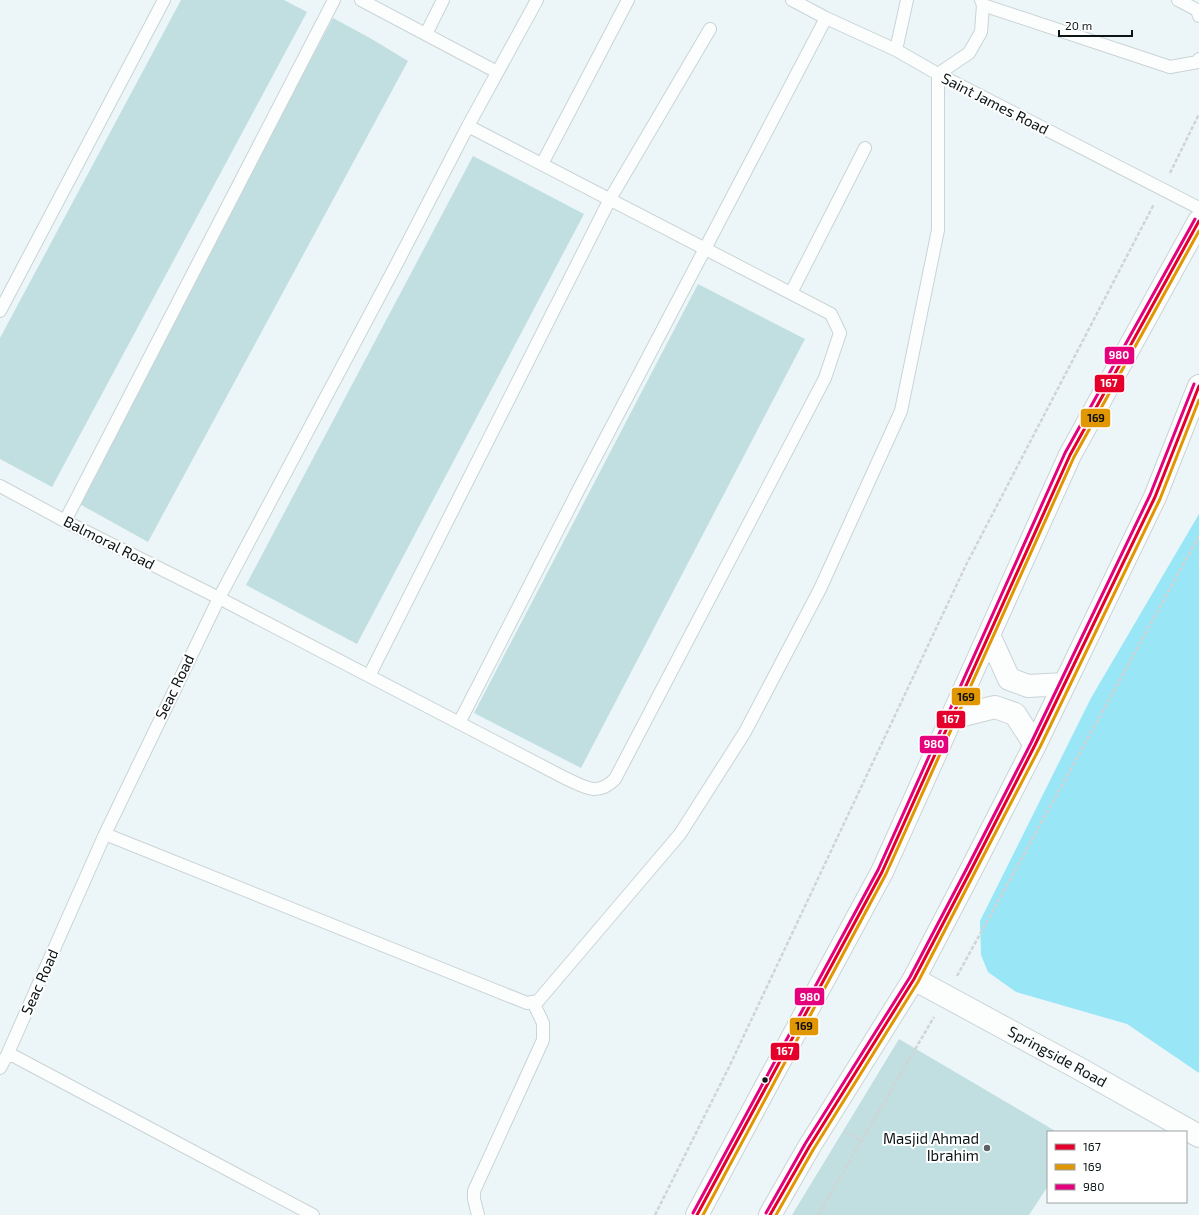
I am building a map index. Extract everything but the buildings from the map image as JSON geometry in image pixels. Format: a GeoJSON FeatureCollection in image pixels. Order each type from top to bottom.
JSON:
{"type":"FeatureCollection","features":[{"type":"Feature","properties":{"kind":"main road"},"geometry":{"type":"LineString","coordinates":[[697,1215],[882,872],[1070,455],[1199,221]]}},
{"type":"Feature","properties":{"kind":"main road"},"geometry":{"type":"LineString","coordinates":[[770,1215],[809,1148],[914,979],[971,870],[1035,745],[1155,497],[1199,386]]}},
{"type":"Feature","properties":{"kind":"main road"},"geometry":{"type":"LineString","coordinates":[[990,634],[1009,679],[1028,686],[1064,684]]}},
{"type":"Feature","properties":{"kind":"main road"},"geometry":{"type":"LineString","coordinates":[[951,718],[995,707],[1014,714],[1035,745]]}},
{"type":"Feature","properties":{"kind":"main road","name":"Springside Road"},"geometry":{"type":"LineString","coordinates":[[914,979],[1080,1069],[1199,1136]]}},
{"type":"Feature","properties":{"kind":"lane"},"geometry":{"type":"LineString","coordinates":[[0,311],[164,0]]}},
{"type":"Feature","properties":{"kind":"lane"},"geometry":{"type":"LineString","coordinates":[[65,521],[334,0]]}},
{"type":"Feature","properties":{"kind":"lane"},"geometry":{"type":"LineString","coordinates":[[361,0],[498,72]]}},
{"type":"Feature","properties":{"kind":"lane"},"geometry":{"type":"LineString","coordinates":[[426,34],[443,0]]}},
{"type":"Feature","properties":{"kind":"lane","name":"Seac Road"},"geometry":{"type":"LineString","coordinates":[[0,1068],[105,834],[219,598],[468,126],[537,0]]}},
{"type":"Feature","properties":{"kind":"lane"},"geometry":{"type":"LineString","coordinates":[[542,164],[628,0]]}},
{"type":"Feature","properties":{"kind":"lane","name":"Saint James Road"},"geometry":{"type":"LineString","coordinates":[[792,0],[826,18],[896,50],[938,74],[1199,208]]}},
{"type":"Feature","properties":{"kind":"lane"},"geometry":{"type":"LineString","coordinates":[[896,50],[907,0]]}},
{"type":"Feature","properties":{"kind":"lane"},"geometry":{"type":"LineString","coordinates":[[1178,0],[1197,10],[1199,16]]}},
{"type":"Feature","properties":{"kind":"lane"},"geometry":{"type":"LineString","coordinates":[[105,834],[527,1003],[538,1001],[680,834],[745,732],[820,589],[901,411],[938,230],[938,74],[969,53],[981,32],[982,2],[1170,67],[1198,62],[1199,59]]}},
{"type":"Feature","properties":{"kind":"lane"},"geometry":{"type":"LineString","coordinates":[[459,723],[581,485],[826,18]]}},
{"type":"Feature","properties":{"kind":"lane"},"geometry":{"type":"LineString","coordinates":[[369,676],[610,199],[710,29]]}},
{"type":"Feature","properties":{"kind":"lane","name":"Balmoral Road"},"geometry":{"type":"LineString","coordinates":[[0,486],[65,521],[219,598],[566,778],[592,790],[607,787],[615,779],[825,378],[840,333],[831,314],[468,126]]}},
{"type":"Feature","properties":{"kind":"lane"},"geometry":{"type":"LineString","coordinates":[[791,293],[865,148]]}},
{"type":"Feature","properties":{"kind":"lane"},"geometry":{"type":"LineString","coordinates":[[478,1215],[474,1199],[474,1191],[543,1040],[543,1023],[534,1002]]}},
{"type":"Feature","properties":{"kind":"lane"},"geometry":{"type":"LineString","coordinates":[[8,1053],[313,1215]]}},
{"type":"Feature","properties":{"kind":"path"},"geometry":{"type":"LineString","coordinates":[[655,1215],[730,1066],[966,565],[1162,189],[1199,114]]}},
{"type":"Feature","properties":{"kind":"path"},"geometry":{"type":"LineString","coordinates":[[818,1215],[946,997],[1199,536]]}},
{"type":"Feature","properties":{"kind":"shaded area"},"geometry":{"type":"Polygon","coordinates":[[[1199,514],[1199,1073],[1127,1024],[1016,992],[988,972],[981,955],[980,921],[1091,698],[1199,514]]]}},
{"type":"Feature","properties":{"kind":"transit line","name":"980"},"geometry":{"type":"LineString","coordinates":[[693,1213],[878,870],[1065,453],[1195,219]]}},
{"type":"Feature","properties":{"kind":"transit line","name":"167"},"geometry":{"type":"LineString","coordinates":[[697,1215],[882,872],[1070,455],[1199,221]]}},
{"type":"Feature","properties":{"kind":"transit line","name":"169"},"geometry":{"type":"LineString","coordinates":[[703,1215],[886,874],[1074,457],[1199,231]]}},
{"type":"Feature","properties":{"kind":"transit line","name":"980"},"geometry":{"type":"LineString","coordinates":[[766,1213],[805,1144],[910,977],[967,868],[1031,743],[1150,495],[1194,384]]}},
{"type":"Feature","properties":{"kind":"transit line","name":"167"},"geometry":{"type":"LineString","coordinates":[[770,1215],[809,1147],[914,979],[971,870],[1035,745],[1155,497],[1199,386]]}},
{"type":"Feature","properties":{"kind":"transit line","name":"169"},"geometry":{"type":"LineString","coordinates":[[776,1215],[813,1150],[918,982],[1040,747],[1160,499],[1199,400]]}},
{"type":"Feature","properties":{"kind":"place","name":"Masjid Ahmad Ibrahim"},"geometry":{"type":"Point","coordinates":[987,1148]}}]}
